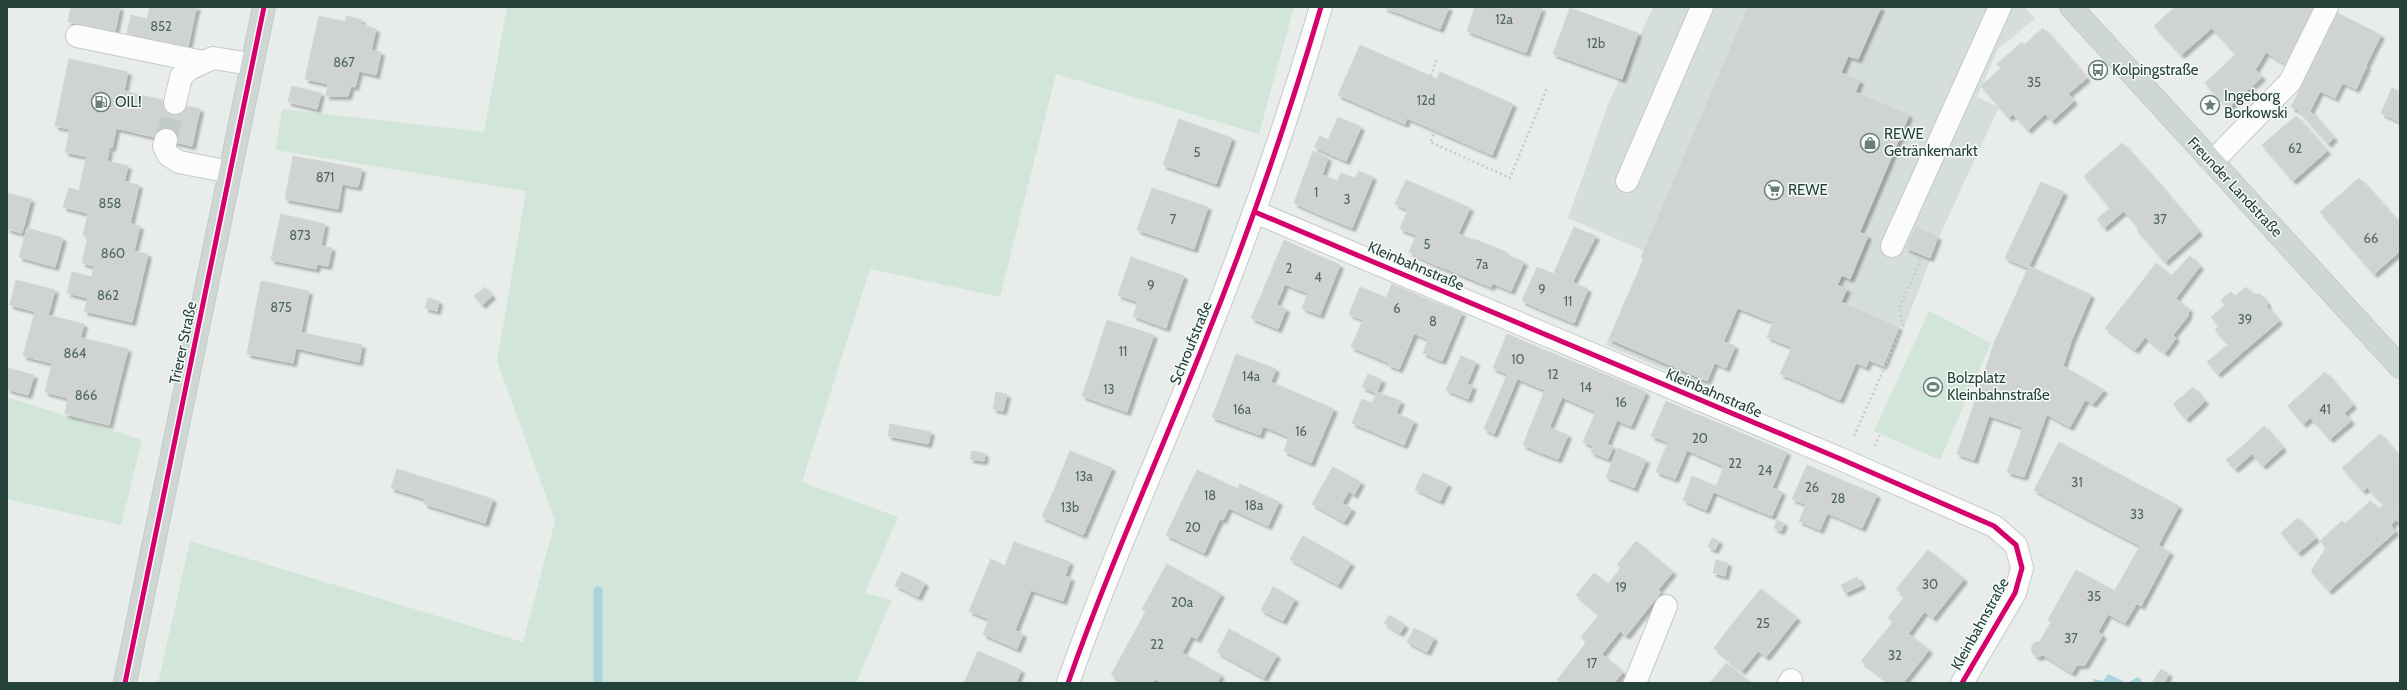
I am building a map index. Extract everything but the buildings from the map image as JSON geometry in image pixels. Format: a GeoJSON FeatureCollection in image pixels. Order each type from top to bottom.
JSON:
{"type":"FeatureCollection","features":[{"type":"Feature","properties":{"kind":"main road","name":"Trierer Straße"},"geometry":{"type":"LineString","coordinates":[[125,683],[251,64],[264,7]]}},
{"type":"Feature","properties":{"kind":"main road","name":"Freunder Landstraße"},"geometry":{"type":"LineString","coordinates":[[2071,7],[2400,367]]}},
{"type":"Feature","properties":{"kind":"street","name":"Schroufstraße"},"geometry":{"type":"LineString","coordinates":[[1068,683],[1087,627],[1203,346],[1255,212],[1321,7]]}},
{"type":"Feature","properties":{"kind":"street"},"geometry":{"type":"LineString","coordinates":[[1627,181],[1702,7]]}},
{"type":"Feature","properties":{"kind":"street"},"geometry":{"type":"LineString","coordinates":[[1892,246],[1999,7]]}},
{"type":"Feature","properties":{"kind":"street"},"geometry":{"type":"LineString","coordinates":[[2212,162],[2290,82],[2327,7]]}},
{"type":"Feature","properties":{"kind":"street"},"geometry":{"type":"LineString","coordinates":[[77,36],[203,62]]}},
{"type":"Feature","properties":{"kind":"street"},"geometry":{"type":"LineString","coordinates":[[175,103],[182,76],[189,69],[213,58],[251,64]]}},
{"type":"Feature","properties":{"kind":"street"},"geometry":{"type":"LineString","coordinates":[[166,140],[164,146],[168,155],[179,162],[230,172]]}},
{"type":"Feature","properties":{"kind":"street","name":"Kleinbahnstraße"},"geometry":{"type":"LineString","coordinates":[[1255,212],[1842,460],[1994,526],[2016,545],[2022,568],[2014,592],[1962,683]]}},
{"type":"Feature","properties":{"kind":"street"},"geometry":{"type":"LineString","coordinates":[[1635,683],[1666,606]]}},
{"type":"Feature","properties":{"kind":"path"},"geometry":{"type":"LineString","coordinates":[[1431,76],[1437,58]]}},
{"type":"Feature","properties":{"kind":"path"},"geometry":{"type":"LineString","coordinates":[[1436,130],[1430,142],[1510,178],[1547,88]]}},
{"type":"Feature","properties":{"kind":"path"},"geometry":{"type":"LineString","coordinates":[[1842,460],[1903,326],[1899,308],[1921,259],[1892,246]]}},
{"type":"Feature","properties":{"kind":"shaded area"},"geometry":{"type":"Polygon","coordinates":[[[1653,7],[2025,7],[2035,19],[1998,49],[1977,97],[1999,107],[1939,237],[1904,328],[1832,298],[1825,314],[1751,283],[1744,300],[1741,299],[1705,387],[1606,345],[1644,258],[1641,257],[1644,251],[1568,218],[1608,104],[1653,7]]]}},
{"type":"Feature","properties":{"kind":"green space"},"geometry":{"type":"Polygon","coordinates":[[[507,7],[1294,7],[1259,134],[1056,74],[1000,297],[870,269],[802,482],[898,517],[865,593],[892,600],[856,683],[158,683],[190,541],[523,642],[555,521],[497,361],[526,191],[275,150],[282,109],[484,132],[507,7]]]}},
{"type":"Feature","properties":{"kind":"green space","name":"Bolzplatz Kleinbahnstraße"},"geometry":{"type":"Polygon","coordinates":[[[1929,311],[1991,343],[1940,460],[1874,431],[1929,311]]]}},
{"type":"Feature","properties":{"kind":"green space"},"geometry":{"type":"Polygon","coordinates":[[[7,397],[142,440],[121,525],[7,499],[7,397]]]}},
{"type":"Feature","properties":{"kind":"water"},"geometry":{"type":"Polygon","coordinates":[[[2108,674],[2127,683],[2093,683],[2094,679],[2103,681],[2108,674]]]}},
{"type":"Feature","properties":{"kind":"water"},"geometry":{"type":"Polygon","coordinates":[[[2138,677],[2142,680],[2139,683],[2127,683],[2138,677]]]}},
{"type":"Feature","properties":{"kind":"waterway"},"geometry":{"type":"LineString","coordinates":[[598,591],[598,683]]}},
{"type":"Feature","properties":{"kind":"tunnel"},"geometry":{"type":"LineString","coordinates":[[166,140],[175,103]]}},
{"type":"Feature","properties":{"kind":"cycle path"},"geometry":{"type":"LineString","coordinates":[[125,683],[264,7]]}},
{"type":"Feature","properties":{"kind":"cycle path"},"geometry":{"type":"LineString","coordinates":[[1068,683],[1083,640],[1236,262],[1281,136],[1321,7]]}},
{"type":"Feature","properties":{"kind":"cycle path"},"geometry":{"type":"LineString","coordinates":[[1255,212],[1843,460],[1994,526],[2016,545],[2022,568],[2015,593],[1962,683]]}},
{"type":"Feature","properties":{"kind":"place","name":"Kolpingstraße"},"geometry":{"type":"Point","coordinates":[2098,70]}},
{"type":"Feature","properties":{"kind":"place","name":"OIL!"},"geometry":{"type":"Point","coordinates":[101,102]}},
{"type":"Feature","properties":{"kind":"place","name":"Ingeborg Borkowski"},"geometry":{"type":"Point","coordinates":[2210,105]}},
{"type":"Feature","properties":{"kind":"place","name":"REWE Getränkemarkt"},"geometry":{"type":"Point","coordinates":[1870,143]}},
{"type":"Feature","properties":{"kind":"place","name":"REWE"},"geometry":{"type":"Point","coordinates":[1774,190]}},
{"type":"Feature","properties":{"kind":"place","name":"Bolzplatz Kleinbahnstraße"},"geometry":{"type":"Point","coordinates":[1933,387]}}]}
